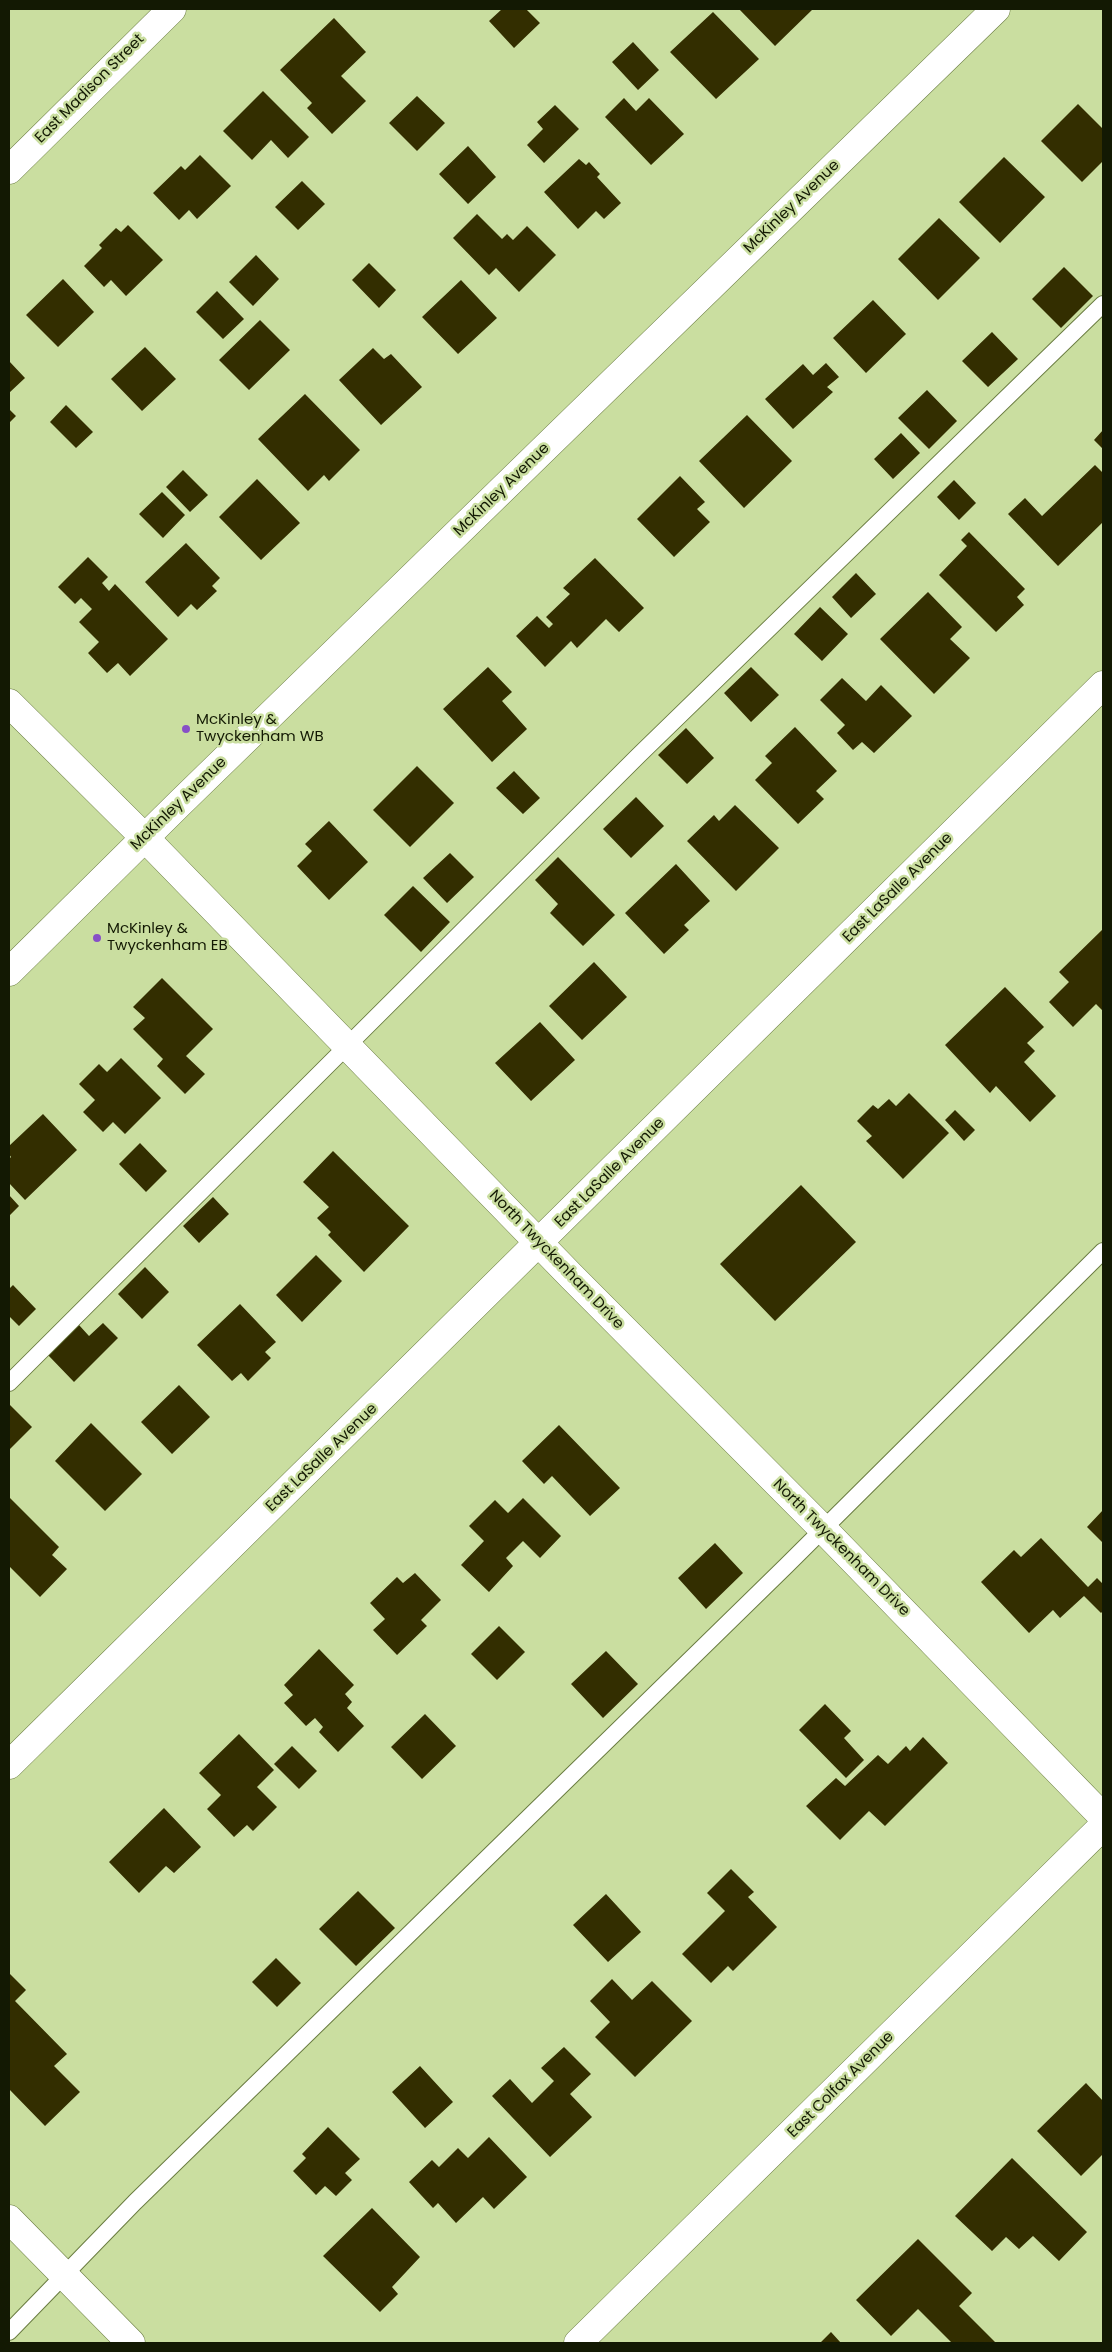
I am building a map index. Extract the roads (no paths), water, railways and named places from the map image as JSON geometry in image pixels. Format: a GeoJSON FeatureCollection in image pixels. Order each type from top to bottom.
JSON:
{"type":"FeatureCollection","features":[{"type":"Feature","properties":{"kind":"street","name":"East Madison Street"},"geometry":{"type":"LineString","coordinates":[[9,170],[172,9]]}},
{"type":"Feature","properties":{"kind":"street","name":"McKinley Avenue"},"geometry":{"type":"LineString","coordinates":[[9,972],[996,9]]}},
{"type":"Feature","properties":{"kind":"street","name":"East LaSalle Avenue"},"geometry":{"type":"LineString","coordinates":[[9,1765],[1103,685]]}},
{"type":"Feature","properties":{"kind":"street","name":"North Twyckenham Drive"},"geometry":{"type":"LineString","coordinates":[[9,703],[145,838],[539,1243],[823,1529],[1103,1817]]}},
{"type":"Feature","properties":{"kind":"street","name":"East Colfax Avenue"},"geometry":{"type":"LineString","coordinates":[[578,2343],[1103,1826]]}},
{"type":"Feature","properties":{"kind":"street"},"geometry":{"type":"LineString","coordinates":[[9,2220],[131,2343]]}},
{"type":"Feature","properties":{"kind":"lane"},"geometry":{"type":"LineString","coordinates":[[9,1383],[639,755],[1103,304]]}},
{"type":"Feature","properties":{"kind":"lane"},"geometry":{"type":"LineString","coordinates":[[9,2332],[135,2202],[823,1529],[1103,1251]]}},
{"type":"Feature","properties":{"kind":"place","name":"McKinley & Twyckenham WB"},"geometry":{"type":"Point","coordinates":[186,729]}},
{"type":"Feature","properties":{"kind":"place","name":"McKinley & Twyckenham EB"},"geometry":{"type":"Point","coordinates":[97,938]}}]}
